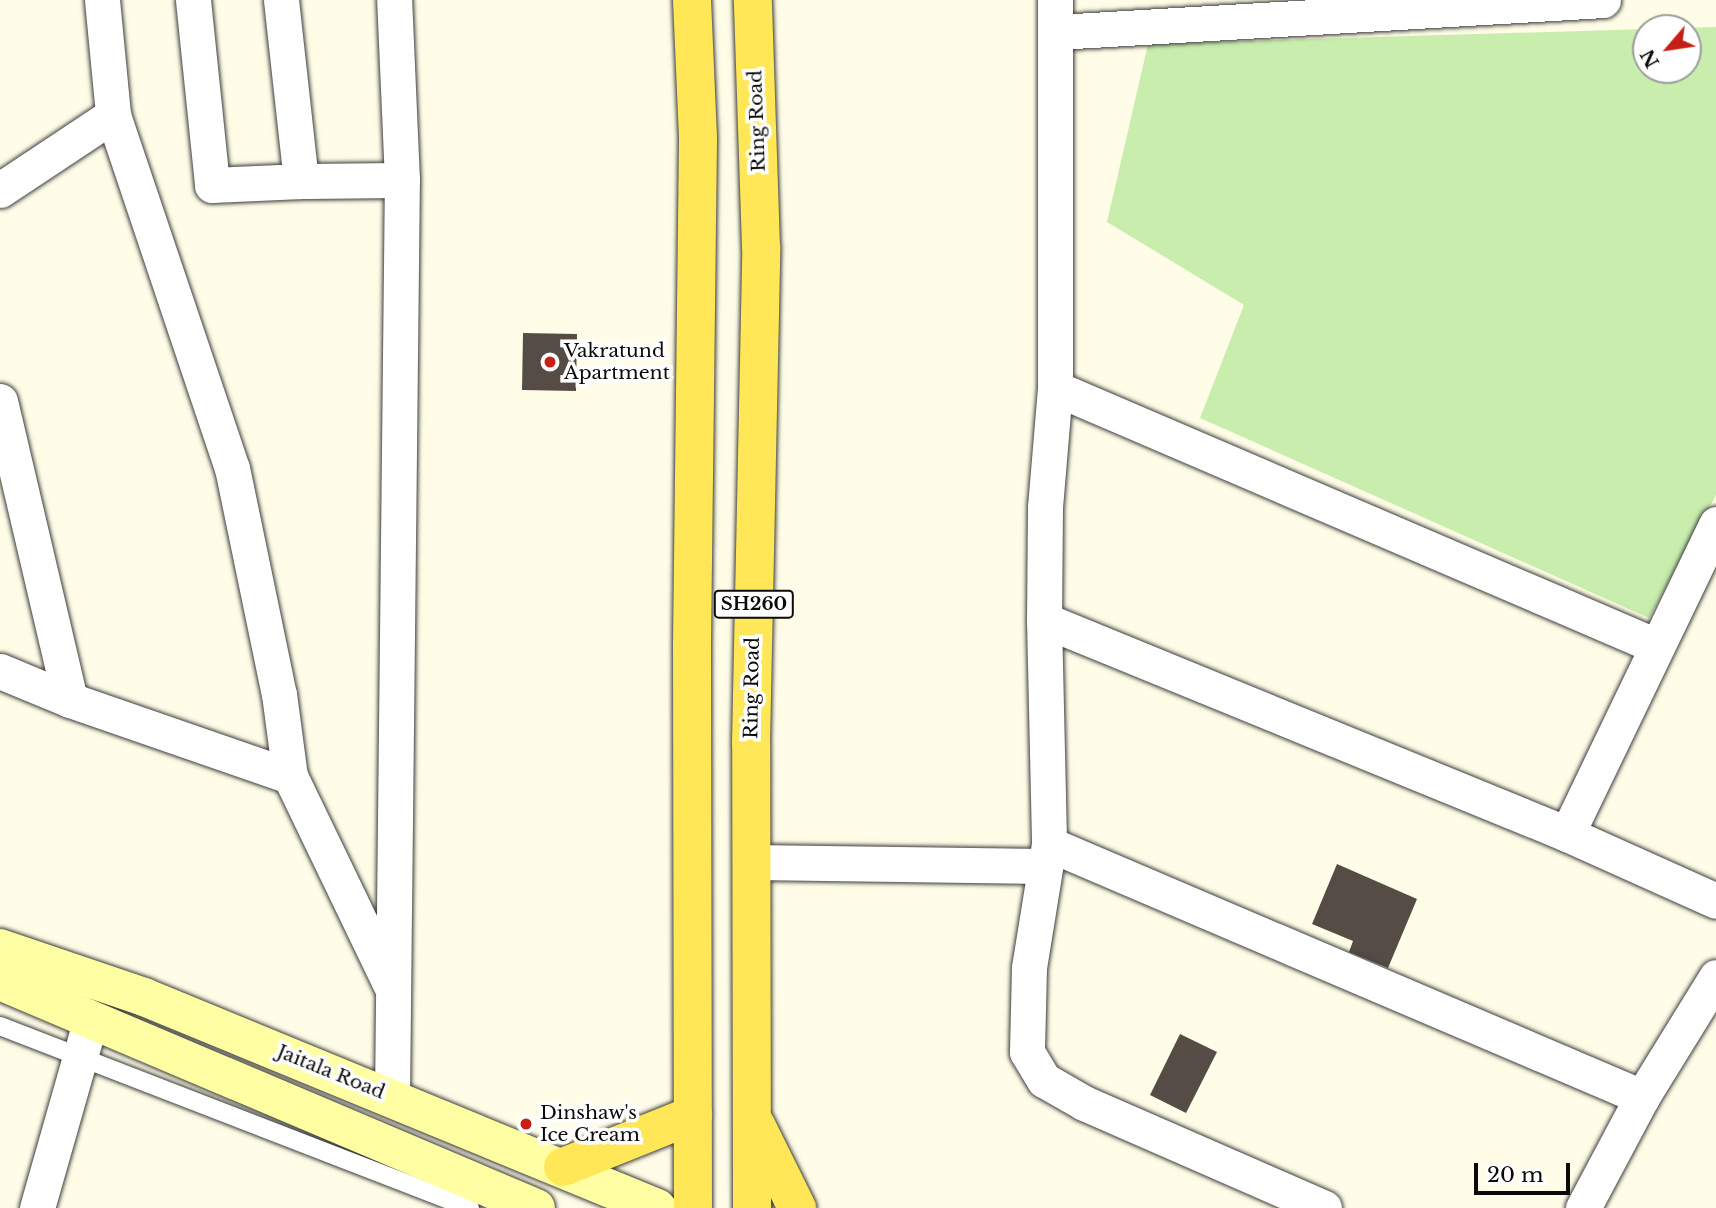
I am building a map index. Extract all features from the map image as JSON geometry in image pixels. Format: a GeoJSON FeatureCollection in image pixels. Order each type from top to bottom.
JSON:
{"type":"FeatureCollection","features":[{"type":"Feature","properties":{"kind":"main road","name":"SH260"},"geometry":{"type":"LineString","coordinates":[[692,0],[698,139],[692,645],[693,1208]]}},
{"type":"Feature","properties":{"kind":"main road","name":"Ring Road"},"geometry":{"type":"LineString","coordinates":[[752,1208],[751,862],[761,247],[753,0]]}},
{"type":"Feature","properties":{"kind":"main road","name":"Jaitala Road"},"geometry":{"type":"LineString","coordinates":[[0,948],[144,997],[563,1167],[657,1208]]}},
{"type":"Feature","properties":{"kind":"main road"},"geometry":{"type":"LineString","coordinates":[[0,981],[536,1208]]}},
{"type":"Feature","properties":{"kind":"main road"},"geometry":{"type":"LineString","coordinates":[[563,1167],[693,1115]]}},
{"type":"Feature","properties":{"kind":"main road"},"geometry":{"type":"LineString","coordinates":[[752,1116],[797,1208]]}},
{"type":"Feature","properties":{"kind":"street"},"geometry":{"type":"LineString","coordinates":[[102,0],[113,115],[232,468],[279,694],[289,776],[394,993]]}},
{"type":"Feature","properties":{"kind":"street"},"geometry":{"type":"LineString","coordinates":[[193,0],[212,185],[402,180]]}},
{"type":"Feature","properties":{"kind":"street"},"geometry":{"type":"LineString","coordinates":[[281,0],[301,181]]}},
{"type":"Feature","properties":{"kind":"street"},"geometry":{"type":"LineString","coordinates":[[392,1097],[402,180],[394,0]]}},
{"type":"Feature","properties":{"kind":"street"},"geometry":{"type":"LineString","coordinates":[[1324,1208],[1084,1103],[1044,1080],[1027,1052],[1030,968],[1047,855],[1045,506],[1055,388],[1056,16],[1603,0]]}},
{"type":"Feature","properties":{"kind":"street"},"geometry":{"type":"LineString","coordinates":[[0,190],[113,115]]}},
{"type":"Feature","properties":{"kind":"street"},"geometry":{"type":"LineString","coordinates":[[1055,388],[1654,645]]}},
{"type":"Feature","properties":{"kind":"street"},"geometry":{"type":"LineString","coordinates":[[0,401],[70,700]]}},
{"type":"Feature","properties":{"kind":"street"},"geometry":{"type":"LineString","coordinates":[[1567,834],[1654,645],[1716,524]]}},
{"type":"Feature","properties":{"kind":"street"},"geometry":{"type":"LineString","coordinates":[[1044,620],[1567,834],[1716,901]]}},
{"type":"Feature","properties":{"kind":"street"},"geometry":{"type":"LineString","coordinates":[[0,671],[70,700],[289,776]]}},
{"type":"Feature","properties":{"kind":"street"},"geometry":{"type":"LineString","coordinates":[[751,862],[1047,855],[1642,1097]]}},
{"type":"Feature","properties":{"kind":"street"},"geometry":{"type":"LineString","coordinates":[[1583,1208],[1642,1097],[1716,977]]}},
{"type":"Feature","properties":{"kind":"street"},"geometry":{"type":"LineString","coordinates":[[37,1208],[91,1019]]}},
{"type":"Feature","properties":{"kind":"lane"},"geometry":{"type":"LineString","coordinates":[[0,1026],[470,1208]]}},
{"type":"Feature","properties":{"kind":"green space"},"geometry":{"type":"Polygon","coordinates":[[[1702,27],[1716,27],[1716,495],[1649,618],[1200,418],[1244,305],[1107,222],[1148,44],[1632,29],[1632,84],[1702,84],[1702,27]]]}},
{"type":"Feature","properties":{"kind":"building","name":"Vakratund Apartment"},"geometry":{"type":"Polygon","coordinates":[[[523,333],[577,334],[576,391],[522,390],[523,333]]]}},
{"type":"Feature","properties":{"kind":"building"},"geometry":{"type":"Polygon","coordinates":[[[1337,864],[1417,899],[1388,968],[1349,952],[1353,941],[1312,924],[1337,864]]]}},
{"type":"Feature","properties":{"kind":"building"},"geometry":{"type":"Polygon","coordinates":[[[1180,1034],[1217,1052],[1186,1113],[1150,1095],[1180,1034]]]}},
{"type":"Feature","properties":{"kind":"place","name":"Vakratund Apartment"},"geometry":{"type":"Point","coordinates":[550,362]}},
{"type":"Feature","properties":{"kind":"place","name":"Dinshaw's Ice Cream"},"geometry":{"type":"Point","coordinates":[526,1124]}}]}
